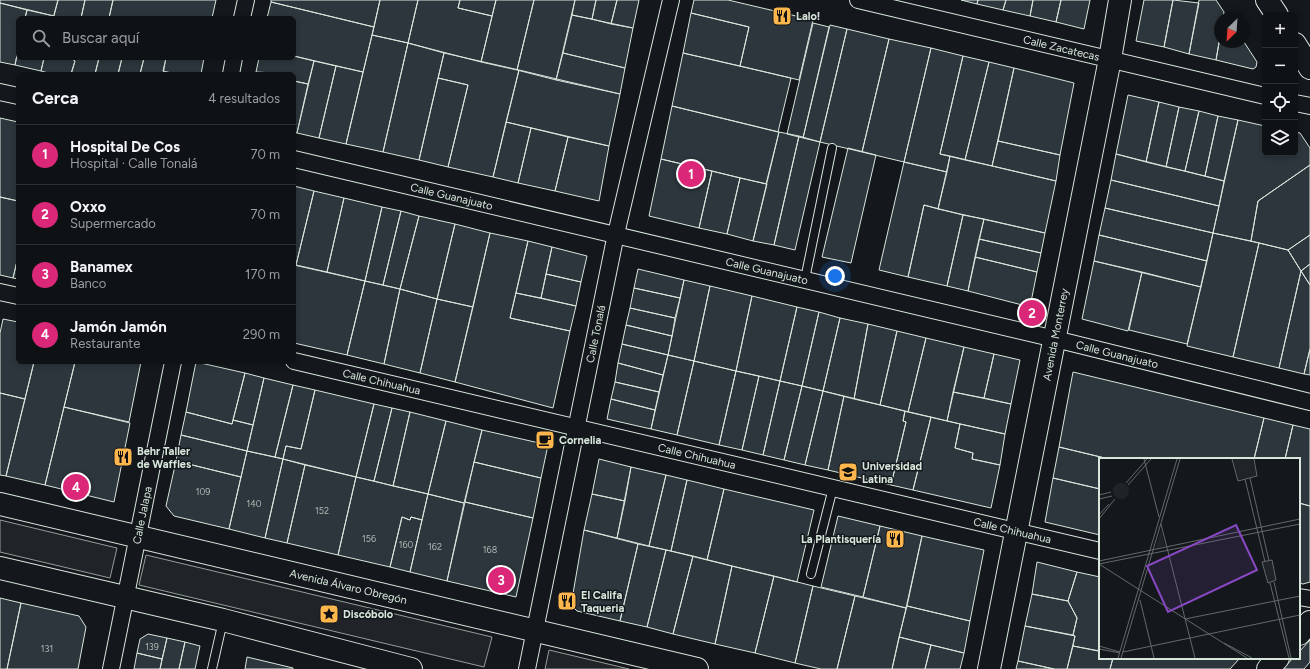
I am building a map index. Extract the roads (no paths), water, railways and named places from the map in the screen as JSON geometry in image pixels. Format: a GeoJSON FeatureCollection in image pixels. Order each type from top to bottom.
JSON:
{"type":"FeatureCollection","features":[{"type":"Feature","properties":{"kind":"main road","name":"Avenida Monterrey"},"geometry":{"type":"LineString","coordinates":[[989,669],[1110,59],[1120,0]]}},
{"type":"Feature","properties":{"kind":"main road"},"geometry":{"type":"LineString","coordinates":[[1267,0],[1275,12]]}},
{"type":"Feature","properties":{"kind":"main road"},"geometry":{"type":"LineString","coordinates":[[1298,48],[1310,68]]}},
{"type":"Feature","properties":{"kind":"main road","name":"Avenida Álvaro Obregón"},"geometry":{"type":"LineString","coordinates":[[0,504],[697,669]]}},
{"type":"Feature","properties":{"kind":"main road"},"geometry":{"type":"LineString","coordinates":[[0,568],[223,620],[411,669]]}},
{"type":"Feature","properties":{"kind":"main road"},"geometry":{"type":"LineString","coordinates":[[1300,633],[1310,622]]}},
{"type":"Feature","properties":{"kind":"main road"},"geometry":{"type":"LineString","coordinates":[[1268,669],[1277,659]]}},
{"type":"Feature","properties":{"kind":"street"},"geometry":{"type":"LineString","coordinates":[[242,16],[246,0]]}},
{"type":"Feature","properties":{"kind":"street","name":"Calle Tonalá"},"geometry":{"type":"LineString","coordinates":[[527,669],[536,632],[575,428],[616,234],[671,0]]}},
{"type":"Feature","properties":{"kind":"street","name":"Calle Zacatecas"},"geometry":{"type":"LineString","coordinates":[[858,0],[1262,95]]}},
{"type":"Feature","properties":{"kind":"street"},"geometry":{"type":"LineString","coordinates":[[231,72],[234,60]]}},
{"type":"Feature","properties":{"kind":"street"},"geometry":{"type":"LineString","coordinates":[[0,92],[16,96]]}},
{"type":"Feature","properties":{"kind":"street"},"geometry":{"type":"LineString","coordinates":[[1298,104],[1310,106]]}},
{"type":"Feature","properties":{"kind":"street","name":"Calle Guanajuato"},"geometry":{"type":"LineString","coordinates":[[296,159],[1055,339],[1310,402]]}},
{"type":"Feature","properties":{"kind":"street"},"geometry":{"type":"LineString","coordinates":[[0,292],[16,296]]}},
{"type":"Feature","properties":{"kind":"street","name":"Calle Chihuahua"},"geometry":{"type":"LineString","coordinates":[[296,361],[1099,551]]}},
{"type":"Feature","properties":{"kind":"street","name":"Calle Jalapa"},"geometry":{"type":"LineString","coordinates":[[111,669],[173,364]]}},
{"type":"Feature","properties":{"kind":"street"},"geometry":{"type":"LineString","coordinates":[[1300,597],[1310,599]]}},
{"type":"Feature","properties":{"kind":"lane"},"geometry":{"type":"LineString","coordinates":[[804,279],[832,148]]}},
{"type":"Feature","properties":{"kind":"lane"},"geometry":{"type":"LineString","coordinates":[[811,574],[833,488]]}},
{"type":"Feature","properties":{"kind":"lane"},"geometry":{"type":"LineString","coordinates":[[212,669],[223,620]]}},
{"type":"Feature","properties":{"kind":"place","name":"Lalo!"},"geometry":{"type":"Point","coordinates":[782,16]}},
{"type":"Feature","properties":{"kind":"place","name":"Hospital De Cos"},"geometry":{"type":"Point","coordinates":[691,174]}},
{"type":"Feature","properties":{"kind":"place","name":"Oxxo"},"geometry":{"type":"Point","coordinates":[1032,313]}},
{"type":"Feature","properties":{"kind":"place","name":"Cornelia"},"geometry":{"type":"Point","coordinates":[545,440]}},
{"type":"Feature","properties":{"kind":"place","name":"Behr Taller de Waffles"},"geometry":{"type":"Point","coordinates":[123,457]}},
{"type":"Feature","properties":{"kind":"place","name":"Universidad Latina"},"geometry":{"type":"Point","coordinates":[848,472]}},
{"type":"Feature","properties":{"kind":"place","name":"Jamón Jamón"},"geometry":{"type":"Point","coordinates":[76,487]}},
{"type":"Feature","properties":{"kind":"place","name":"La Plantisquería"},"geometry":{"type":"Point","coordinates":[895,539]}},
{"type":"Feature","properties":{"kind":"place","name":"Banamex"},"geometry":{"type":"Point","coordinates":[501,580]}},
{"type":"Feature","properties":{"kind":"place","name":"El Califa Taqueria"},"geometry":{"type":"Point","coordinates":[567,601]}},
{"type":"Feature","properties":{"kind":"place","name":"Discóbolo"},"geometry":{"type":"Point","coordinates":[329,614]}}]}
